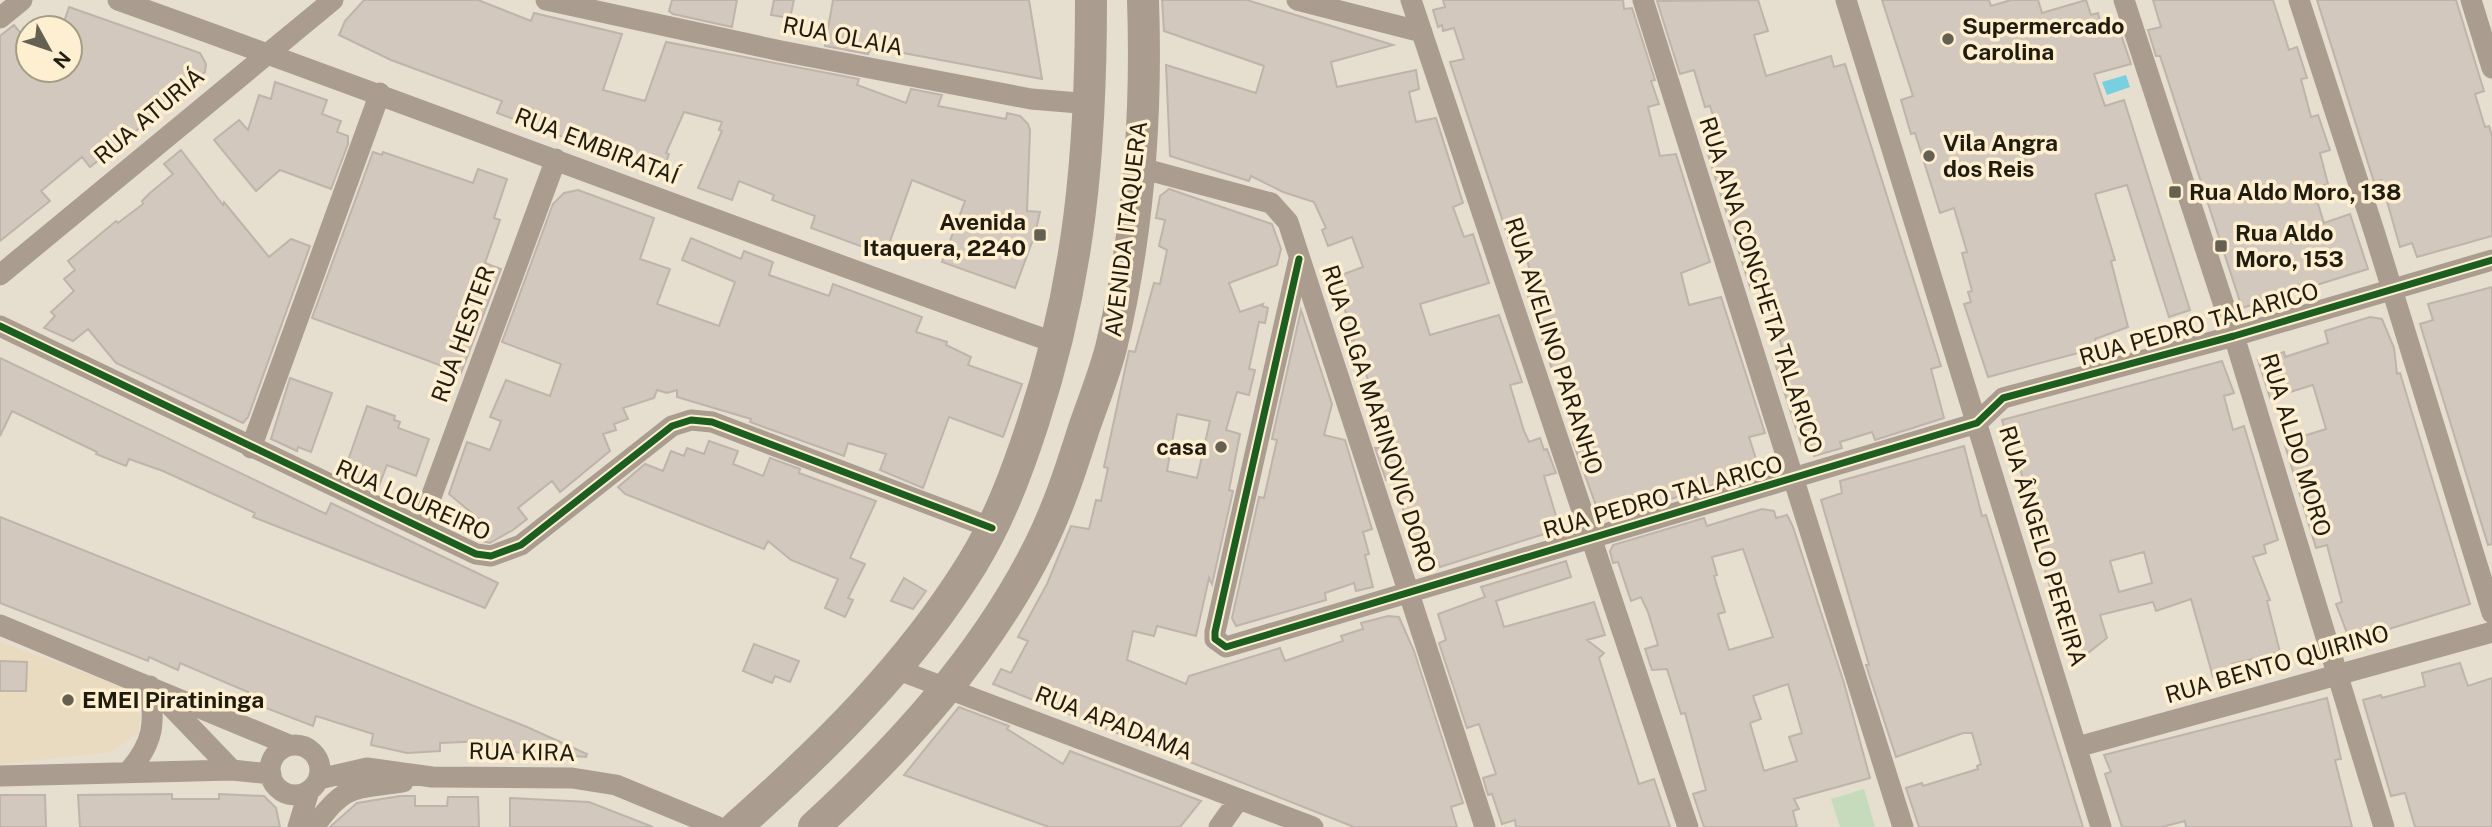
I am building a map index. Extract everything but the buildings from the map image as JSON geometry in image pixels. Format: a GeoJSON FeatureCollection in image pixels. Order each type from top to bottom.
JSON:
{"type":"FeatureCollection","features":[{"type":"Feature","properties":{"kind":"main road","name":"AVENIDA ITAQUERA"},"geometry":{"type":"LineString","coordinates":[[736,827],[818,754],[896,669],[933,622],[973,563],[1018,469],[1056,343],[1083,202],[1091,104],[1091,0]]}},
{"type":"Feature","properties":{"kind":"main road","name":"AVENIDA ITAQUERA"},"geometry":{"type":"LineString","coordinates":[[814,827],[908,735],[948,687],[1014,589],[1038,548],[1065,489],[1111,349],[1127,261],[1145,60],[1143,0]]}},
{"type":"Feature","properties":{"kind":"street"},"geometry":{"type":"LineString","coordinates":[[0,18],[22,0]]}},
{"type":"Feature","properties":{"kind":"street","name":"RUA EMBIRATAÍ"},"geometry":{"type":"LineString","coordinates":[[118,0],[380,93],[785,247],[1056,343]]}},
{"type":"Feature","properties":{"kind":"street","name":"RUA ATURIÁ"},"geometry":{"type":"LineString","coordinates":[[0,275],[333,0]]}},
{"type":"Feature","properties":{"kind":"street","name":"RUA OLAIA"},"geometry":{"type":"LineString","coordinates":[[546,0],[780,51],[1031,99],[1091,104]]}},
{"type":"Feature","properties":{"kind":"street"},"geometry":{"type":"LineString","coordinates":[[1297,0],[1422,32]]}},
{"type":"Feature","properties":{"kind":"street","name":"RUA AVELINO PARANHO"},"geometry":{"type":"LineString","coordinates":[[1411,0],[1688,827]]}},
{"type":"Feature","properties":{"kind":"street","name":"RUA ANA CONCHETA TALARICO"},"geometry":{"type":"LineString","coordinates":[[1643,0],[1903,827]]}},
{"type":"Feature","properties":{"kind":"street","name":"RUA ÂNGELO PEREIRA"},"geometry":{"type":"LineString","coordinates":[[1846,0],[2101,827]]}},
{"type":"Feature","properties":{"kind":"street","name":"RUA ALDO MORO"},"geometry":{"type":"LineString","coordinates":[[2124,0],[2340,673],[2384,827]]}},
{"type":"Feature","properties":{"kind":"street"},"geometry":{"type":"LineString","coordinates":[[2299,0],[2492,613]]}},
{"type":"Feature","properties":{"kind":"street"},"geometry":{"type":"LineString","coordinates":[[2471,0],[2492,68]]}},
{"type":"Feature","properties":{"kind":"street"},"geometry":{"type":"LineString","coordinates":[[251,447],[380,93]]}},
{"type":"Feature","properties":{"kind":"street","name":"RUA HESTER"},"geometry":{"type":"LineString","coordinates":[[420,527],[556,159]]}},
{"type":"Feature","properties":{"kind":"street","name":"RUA OLGA MARINOVIC DORO"},"geometry":{"type":"LineString","coordinates":[[1137,167],[1271,203],[1288,222],[1485,827]]}},
{"type":"Feature","properties":{"kind":"street","name":"RUA PEDRO TALARICO"},"geometry":{"type":"LineString","coordinates":[[1300,259],[1215,639],[1226,647],[1408,595],[1589,538],[1977,423],[2003,398],[2234,336],[2492,260]]}},
{"type":"Feature","properties":{"kind":"street","name":"RUA LOUREIRO"},"geometry":{"type":"LineString","coordinates":[[0,326],[476,554],[491,556],[521,545],[672,426],[691,420],[712,422],[992,528]]}},
{"type":"Feature","properties":{"kind":"street"},"geometry":{"type":"LineString","coordinates":[[0,625],[289,746],[304,746],[316,756],[320,771],[298,827]]}},
{"type":"Feature","properties":{"kind":"street","name":"RUA BENTO QUIRINO"},"geometry":{"type":"LineString","coordinates":[[2077,747],[2492,632]]}},
{"type":"Feature","properties":{"kind":"street","name":"RUA APADAMA"},"geometry":{"type":"LineString","coordinates":[[896,669],[1313,827]]}},
{"type":"Feature","properties":{"kind":"street"},"geometry":{"type":"LineString","coordinates":[[151,687],[232,770]]}},
{"type":"Feature","properties":{"kind":"street"},"geometry":{"type":"LineString","coordinates":[[129,771],[145,752],[150,738],[153,722],[151,687]]}},
{"type":"Feature","properties":{"kind":"street"},"geometry":{"type":"LineString","coordinates":[[289,746],[275,754],[271,774],[274,784],[286,793],[294,795],[314,785]]}},
{"type":"Feature","properties":{"kind":"street","name":"RUA KIRA"},"geometry":{"type":"LineString","coordinates":[[314,785],[367,768],[432,776],[572,778],[616,785],[718,827]]}},
{"type":"Feature","properties":{"kind":"street"},"geometry":{"type":"LineString","coordinates":[[0,776],[232,770],[271,774]]}},
{"type":"Feature","properties":{"kind":"street"},"geometry":{"type":"LineString","coordinates":[[314,827],[329,806],[348,792],[370,784],[432,776]]}},
{"type":"Feature","properties":{"kind":"street"},"geometry":{"type":"LineString","coordinates":[[1219,827],[1239,799]]}},
{"type":"Feature","properties":{"kind":"shaded area","name":"EMEI Piratininga"},"geometry":{"type":"Polygon","coordinates":[[[0,642],[132,690],[140,719],[138,733],[111,752],[0,764],[0,642]]]}},
{"type":"Feature","properties":{"kind":"green space"},"geometry":{"type":"Polygon","coordinates":[[[1864,789],[1875,827],[1840,827],[1831,799],[1864,789]]]}},
{"type":"Feature","properties":{"kind":"water"},"geometry":{"type":"Polygon","coordinates":[[[2126,75],[2130,87],[2107,95],[2102,82],[2126,75]]]}},
{"type":"Feature","properties":{"kind":"cycle path"},"geometry":{"type":"LineString","coordinates":[[1299,259],[1215,632],[1215,639],[1226,647],[1977,423],[2003,398],[2234,336],[2492,260]]}},
{"type":"Feature","properties":{"kind":"cycle path"},"geometry":{"type":"LineString","coordinates":[[0,326],[476,554],[491,556],[521,545],[672,426],[691,420],[712,422],[992,528]]}},
{"type":"Feature","properties":{"kind":"place","name":"Supermercado Carolina"},"geometry":{"type":"Point","coordinates":[1948,39]}},
{"type":"Feature","properties":{"kind":"place","name":"Vila Angra dos Reis"},"geometry":{"type":"Point","coordinates":[1929,156]}},
{"type":"Feature","properties":{"kind":"place","name":"Rua Aldo Moro, 138"},"geometry":{"type":"Point","coordinates":[2175,192]}},
{"type":"Feature","properties":{"kind":"place","name":"Avenida Itaquera, 2240"},"geometry":{"type":"Point","coordinates":[1040,235]}},
{"type":"Feature","properties":{"kind":"place","name":"Rua Aldo Moro, 153"},"geometry":{"type":"Point","coordinates":[2221,246]}},
{"type":"Feature","properties":{"kind":"place","name":"casa"},"geometry":{"type":"Point","coordinates":[1221,447]}},
{"type":"Feature","properties":{"kind":"place","name":"EMEI Piratininga"},"geometry":{"type":"Point","coordinates":[68,700]}}]}
